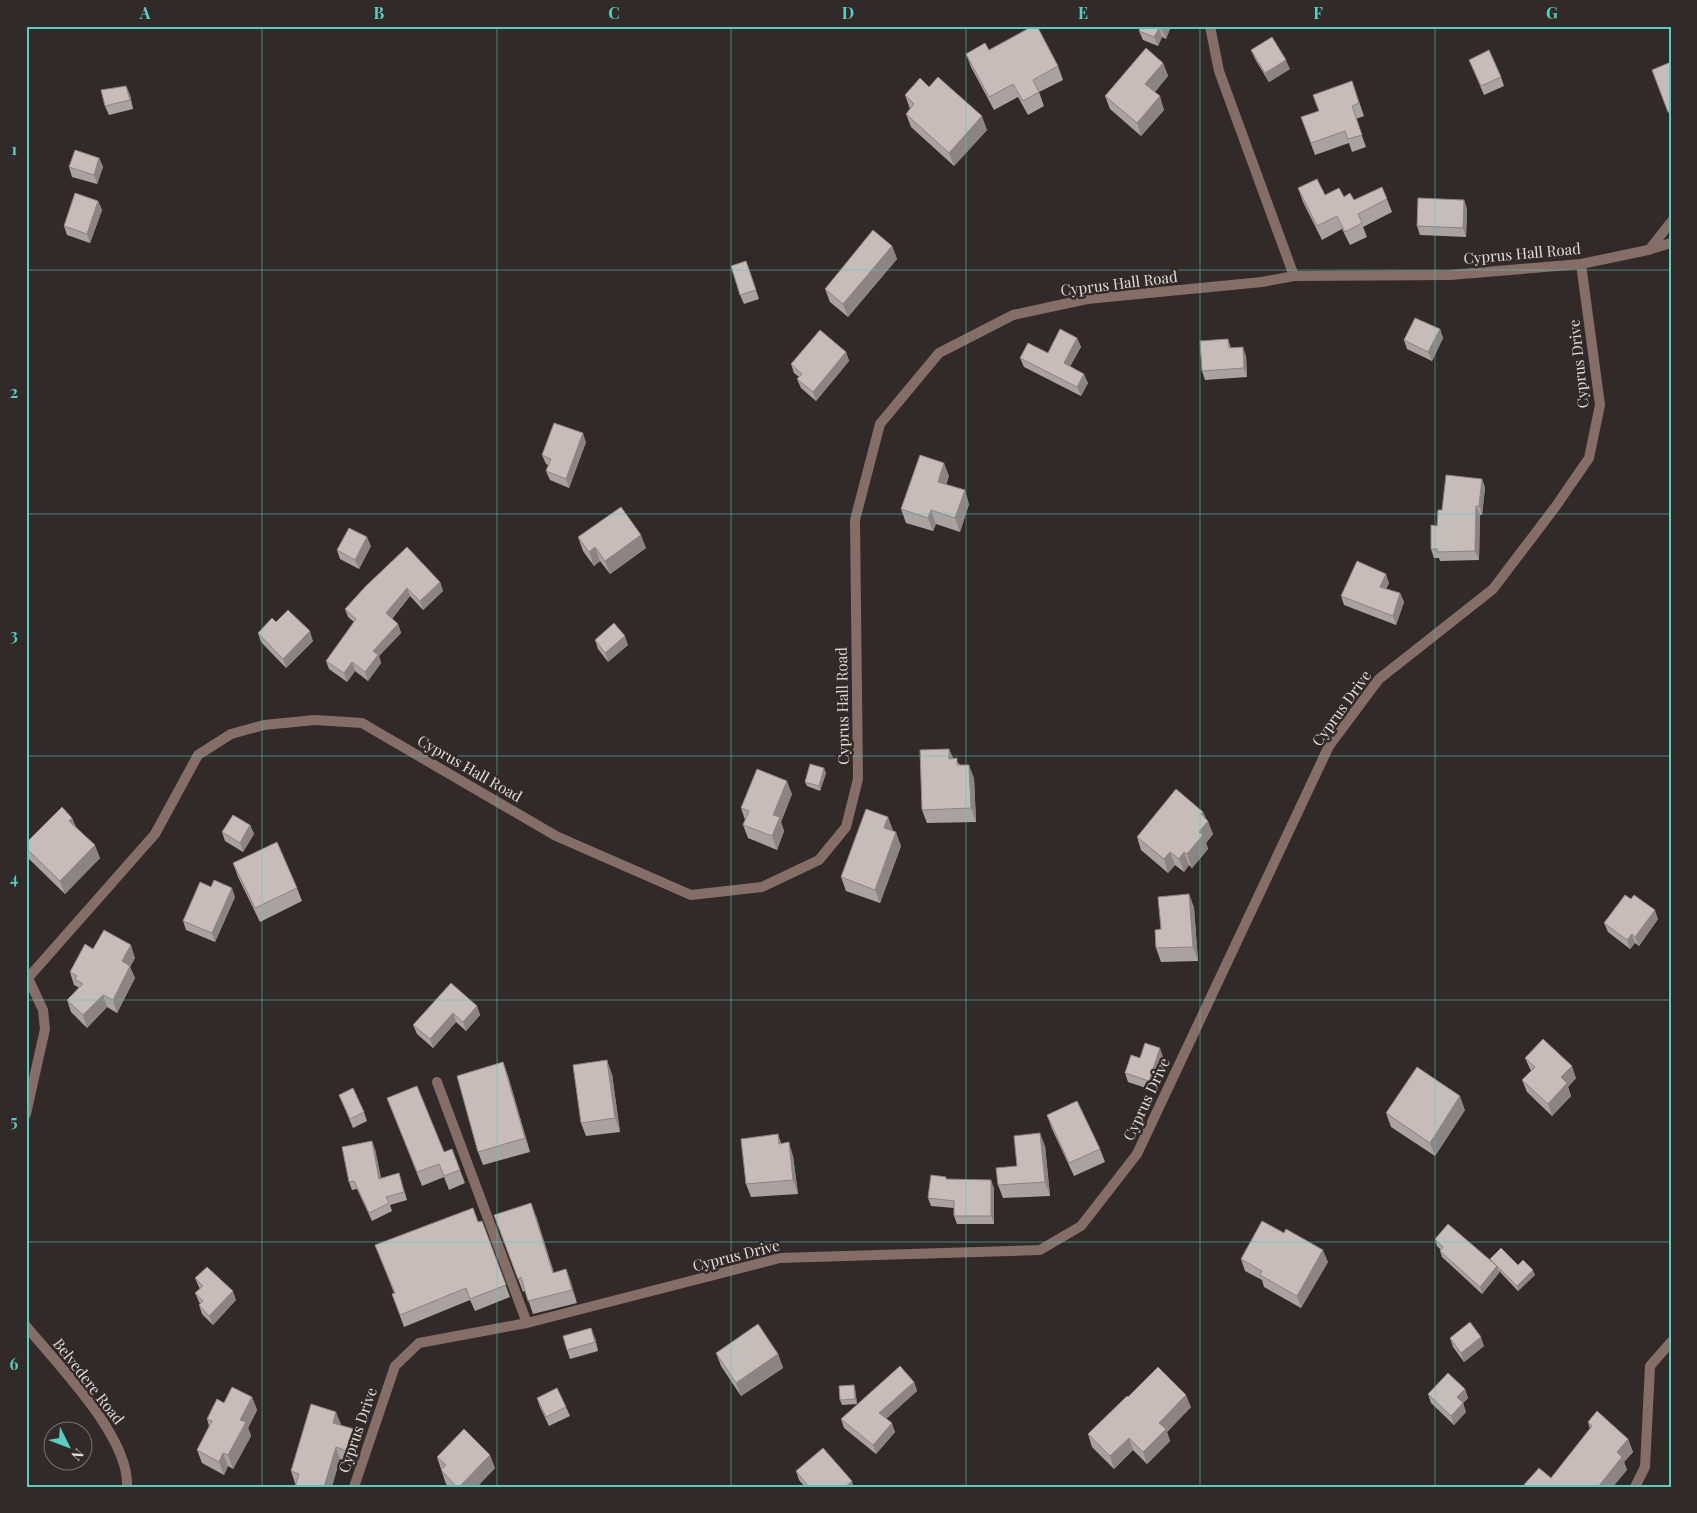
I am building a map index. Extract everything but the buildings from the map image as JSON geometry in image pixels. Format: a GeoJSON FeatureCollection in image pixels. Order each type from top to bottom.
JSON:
{"type":"FeatureCollection","features":[{"type":"Feature","properties":{"kind":"street"},"geometry":{"type":"LineString","coordinates":[[1210,26],[1219,71],[1294,276]]}},
{"type":"Feature","properties":{"kind":"street"},"geometry":{"type":"LineString","coordinates":[[1648,250],[1671,222]]}},
{"type":"Feature","properties":{"kind":"street","name":"Cyprus Hall Road"},"geometry":{"type":"LineString","coordinates":[[27,979],[154,834],[198,755],[231,734],[264,725],[315,720],[362,723],[556,836],[691,895],[762,887],[819,860],[846,827],[858,779],[855,520],[880,424],[940,353],[1013,315],[1087,299],[1262,282],[1294,276],[1450,275],[1581,264],[1648,250],[1671,243]]}},
{"type":"Feature","properties":{"kind":"street","name":"Cyprus Drive"},"geometry":{"type":"LineString","coordinates":[[354,1487],[395,1366],[419,1344],[527,1323],[780,1258],[1040,1250],[1081,1226],[1137,1154],[1330,746],[1379,679],[1492,589],[1556,506],[1589,458],[1600,405],[1581,264]]}},
{"type":"Feature","properties":{"kind":"street"},"geometry":{"type":"LineString","coordinates":[[26,1114],[45,1030],[43,1010],[27,979]]}},
{"type":"Feature","properties":{"kind":"street"},"geometry":{"type":"LineString","coordinates":[[436,1082],[527,1323]]}},
{"type":"Feature","properties":{"kind":"street","name":"Belvedere Road"},"geometry":{"type":"LineString","coordinates":[[26,1326],[102,1419],[118,1445],[128,1476],[127,1487]]}},
{"type":"Feature","properties":{"kind":"street"},"geometry":{"type":"LineString","coordinates":[[1635,1487],[1645,1467],[1650,1366],[1671,1342]]}}]}
